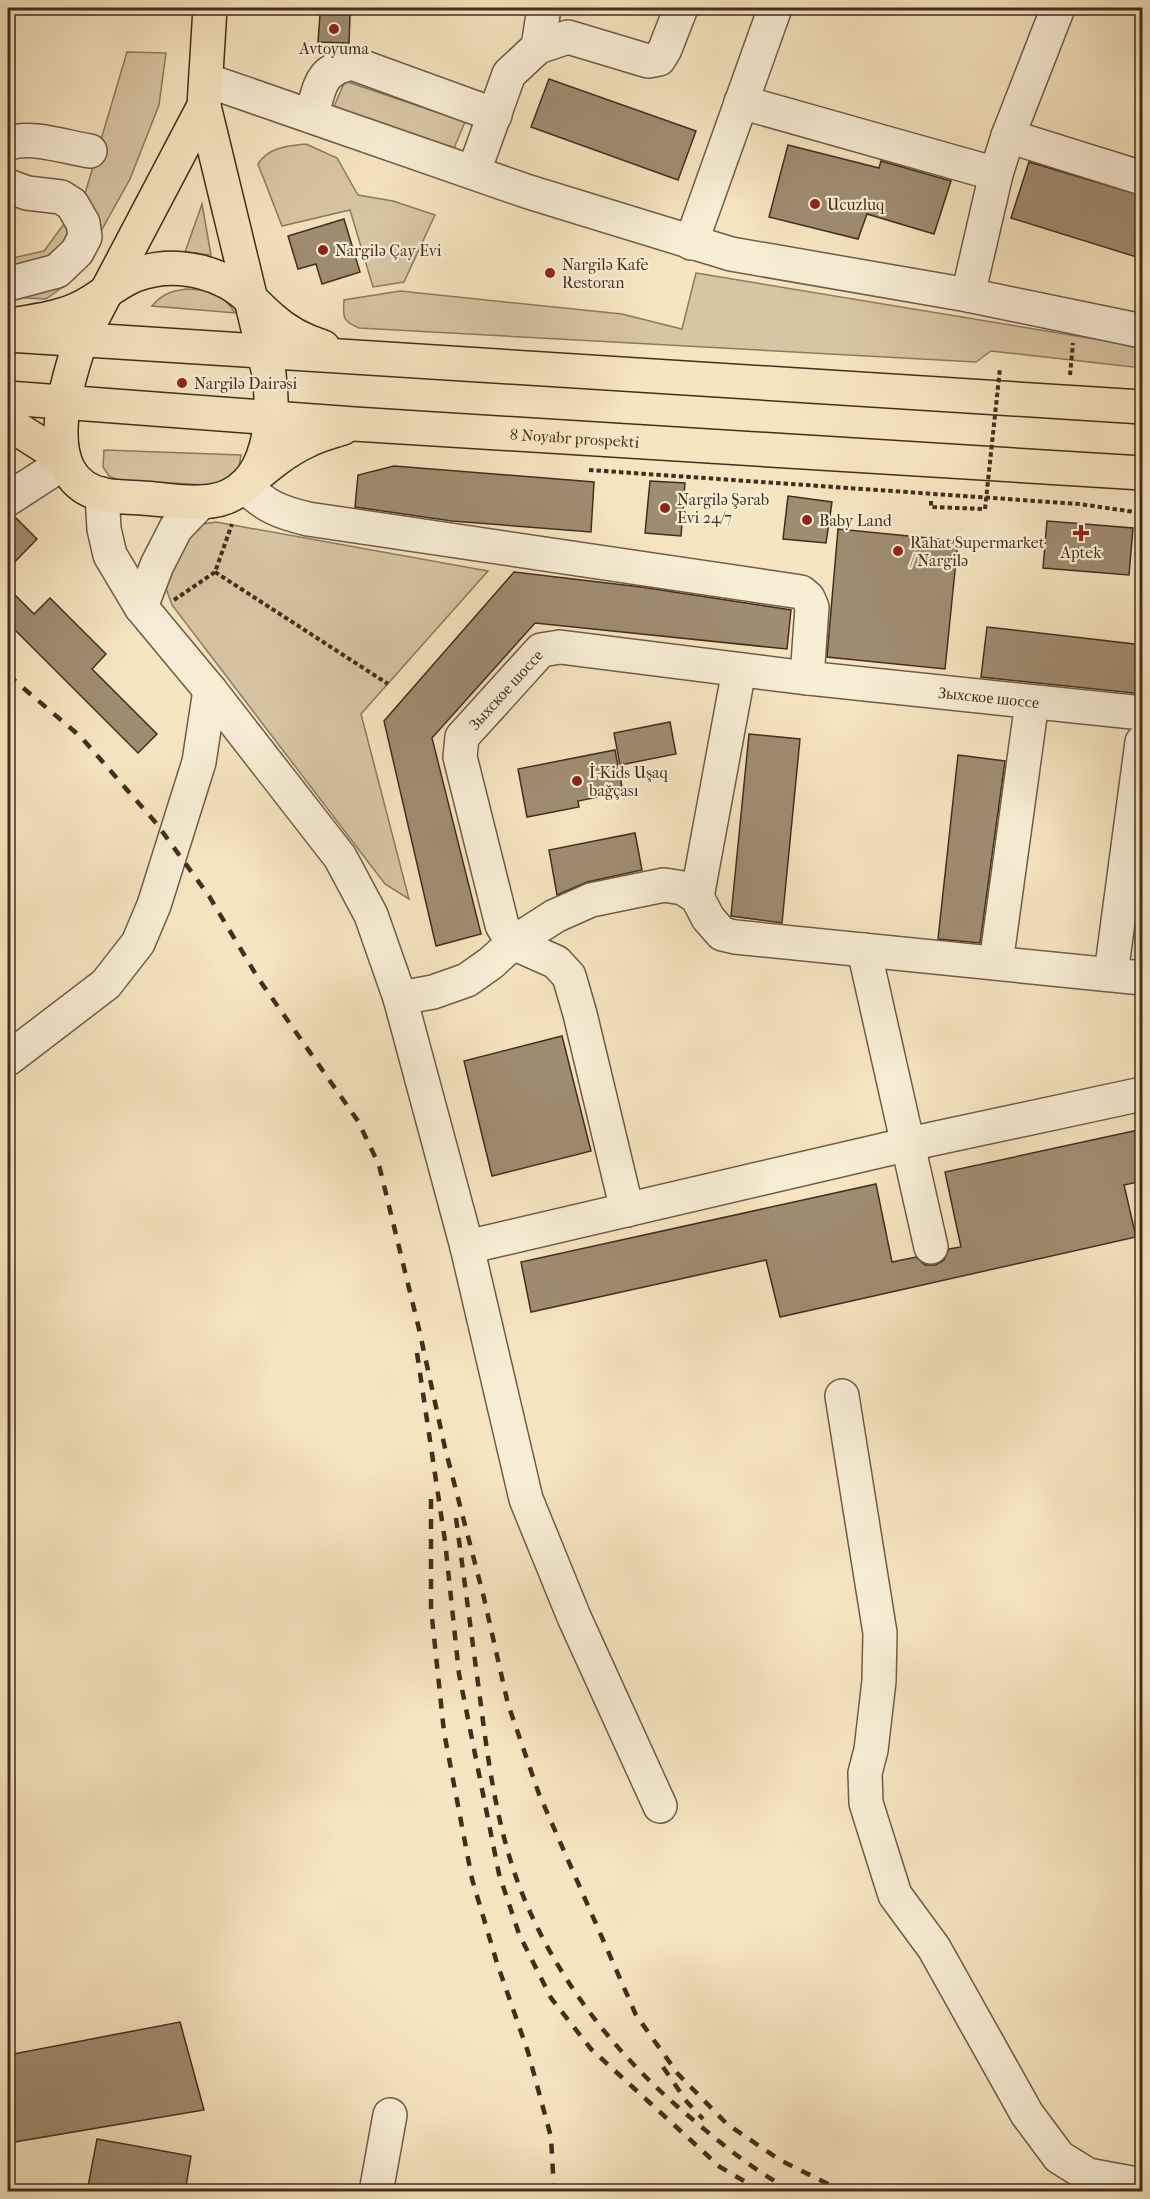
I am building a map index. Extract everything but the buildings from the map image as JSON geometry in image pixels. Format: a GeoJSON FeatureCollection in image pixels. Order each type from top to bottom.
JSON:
{"type":"FeatureCollection","features":[{"type":"Feature","properties":{"kind":"main road"},"geometry":{"type":"LineString","coordinates":[[209,23],[205,93],[264,350],[273,399],[267,446],[262,459],[244,486]]}},
{"type":"Feature","properties":{"kind":"main road"},"geometry":{"type":"LineString","coordinates":[[205,93],[109,290],[81,340],[64,402],[60,440],[65,462],[80,482],[102,495],[200,502],[228,497],[273,461],[299,445],[354,424]]}},
{"type":"Feature","properties":{"kind":"main road"},"geometry":{"type":"LineString","coordinates":[[8,326],[61,316],[80,308],[135,275],[165,268],[187,268],[210,274],[227,282],[251,299],[272,320],[290,333],[308,342],[350,356]]}},
{"type":"Feature","properties":{"kind":"main road"},"geometry":{"type":"LineString","coordinates":[[8,335],[1143,407]]}},
{"type":"Feature","properties":{"kind":"main road","name":"8 Noyabr prospekti"},"geometry":{"type":"LineString","coordinates":[[8,398],[354,424],[1143,472]]}},
{"type":"Feature","properties":{"kind":"main road"},"geometry":{"type":"LineString","coordinates":[[8,423],[65,462]]}},
{"type":"Feature","properties":{"kind":"lane"},"geometry":{"type":"LineString","coordinates":[[538,47],[544,8]]}},
{"type":"Feature","properties":{"kind":"lane"},"geometry":{"type":"LineString","coordinates":[[474,171],[509,74],[538,47],[568,37],[648,61],[659,59],[681,8]]}},
{"type":"Feature","properties":{"kind":"lane"},"geometry":{"type":"LineString","coordinates":[[691,243],[775,8]]}},
{"type":"Feature","properties":{"kind":"lane"},"geometry":{"type":"LineString","coordinates":[[968,295],[996,174],[1008,136],[1058,8]]}},
{"type":"Feature","properties":{"kind":"lane"},"geometry":{"type":"LineString","coordinates":[[311,116],[324,76],[335,67],[352,63],[495,115]]}},
{"type":"Feature","properties":{"kind":"lane"},"geometry":{"type":"LineString","coordinates":[[205,93],[311,116],[529,192],[731,254],[968,295],[1143,331]]}},
{"type":"Feature","properties":{"kind":"lane"},"geometry":{"type":"LineString","coordinates":[[741,102],[996,174]]}},
{"type":"Feature","properties":{"kind":"lane"},"geometry":{"type":"LineString","coordinates":[[1008,136],[1143,178]]}},
{"type":"Feature","properties":{"kind":"lane"},"geometry":{"type":"LineString","coordinates":[[8,144],[34,140],[90,151]]}},
{"type":"Feature","properties":{"kind":"lane"},"geometry":{"type":"LineString","coordinates":[[8,186],[27,193],[61,197],[72,204],[83,223],[85,237],[77,252],[57,272],[8,284]]}},
{"type":"Feature","properties":{"kind":"lane"},"geometry":{"type":"LineString","coordinates":[[8,499],[65,462]]}},
{"type":"Feature","properties":{"kind":"lane"},"geometry":{"type":"LineString","coordinates":[[244,486],[261,502],[281,512],[308,519],[801,592],[808,598],[812,607],[807,678]]}},
{"type":"Feature","properties":{"kind":"lane"},"geometry":{"type":"LineString","coordinates":[[102,495],[104,529],[110,555],[145,612],[210,690],[340,857],[371,915],[400,998],[467,1247],[526,1499],[574,1617],[660,1806]]}},
{"type":"Feature","properties":{"kind":"lane"},"geometry":{"type":"LineString","coordinates":[[145,612],[157,565],[176,528],[200,502]]}},
{"type":"Feature","properties":{"kind":"lane","name":"Зыхское шоссе"},"geometry":{"type":"LineString","coordinates":[[513,942],[502,925],[460,757],[462,737],[541,650],[560,647],[807,678],[1143,713]]}},
{"type":"Feature","properties":{"kind":"lane"},"geometry":{"type":"LineString","coordinates":[[697,897],[739,670]]}},
{"type":"Feature","properties":{"kind":"lane"},"geometry":{"type":"LineString","coordinates":[[8,1059],[105,984],[138,943],[154,905],[199,762],[210,690]]}},
{"type":"Feature","properties":{"kind":"lane"},"geometry":{"type":"LineString","coordinates":[[996,963],[1032,702]]}},
{"type":"Feature","properties":{"kind":"lane"},"geometry":{"type":"LineString","coordinates":[[400,998],[433,992],[467,980],[513,942],[555,916],[591,900],[664,885],[683,888],[697,897],[708,918],[722,934],[735,937],[1127,976],[1143,742]]}},
{"type":"Feature","properties":{"kind":"lane"},"geometry":{"type":"LineString","coordinates":[[513,942],[556,962],[569,976],[627,1210]]}},
{"type":"Feature","properties":{"kind":"lane"},"geometry":{"type":"LineString","coordinates":[[864,950],[931,1247]]}},
{"type":"Feature","properties":{"kind":"lane"},"geometry":{"type":"LineString","coordinates":[[467,1247],[909,1144],[1143,1094]]}},
{"type":"Feature","properties":{"kind":"lane"},"geometry":{"type":"LineString","coordinates":[[842,1396],[880,1633],[878,1692],[872,1750],[865,1773],[866,1803],[895,1895],[934,1948],[1027,2114],[1059,2157],[1088,2175],[1143,2185]]}},
{"type":"Feature","properties":{"kind":"lane"},"geometry":{"type":"LineString","coordinates":[[376,2192],[390,2115]]}},
{"type":"Feature","properties":{"kind":"path"},"geometry":{"type":"LineString","coordinates":[[1067,401],[1075,316]]}},
{"type":"Feature","properties":{"kind":"path"},"geometry":{"type":"LineString","coordinates":[[931,501],[931,507],[985,509],[1000,368]]}},
{"type":"Feature","properties":{"kind":"path"},"geometry":{"type":"LineString","coordinates":[[586,470],[1079,504],[1143,513]]}},
{"type":"Feature","properties":{"kind":"path"},"geometry":{"type":"LineString","coordinates":[[145,612],[215,572],[244,486]]}},
{"type":"Feature","properties":{"kind":"path"},"geometry":{"type":"LineString","coordinates":[[215,572],[388,684]]}},
{"type":"Feature","properties":{"kind":"shaded area"},"geometry":{"type":"Polygon","coordinates":[[[127,52],[166,53],[159,105],[130,179],[75,278],[46,299],[8,297],[8,259],[44,251],[84,197],[127,52]]]}},
{"type":"Feature","properties":{"kind":"shaded area"},"geometry":{"type":"Polygon","coordinates":[[[345,81],[465,122],[454,148],[333,109],[345,81]]]}},
{"type":"Feature","properties":{"kind":"shaded area"},"geometry":{"type":"Polygon","coordinates":[[[306,144],[337,158],[358,195],[393,201],[435,215],[404,282],[373,287],[350,210],[282,226],[258,164],[262,158],[273,151],[306,144]]]}},
{"type":"Feature","properties":{"kind":"shaded area"},"geometry":{"type":"Polygon","coordinates":[[[202,204],[211,255],[185,252],[202,204]]]}},
{"type":"Feature","properties":{"kind":"shaded area"},"geometry":{"type":"Polygon","coordinates":[[[696,273],[1113,342],[1142,349],[1142,368],[991,351],[976,362],[359,328],[349,323],[344,314],[344,300],[400,291],[622,314],[682,329],[696,273]]]}},
{"type":"Feature","properties":{"kind":"shaded area"},"geometry":{"type":"Polygon","coordinates":[[[186,289],[215,294],[226,301],[235,313],[152,306],[167,294],[186,289]]]}},
{"type":"Feature","properties":{"kind":"shaded area"},"geometry":{"type":"Polygon","coordinates":[[[104,450],[241,455],[238,473],[223,486],[118,480],[109,476],[103,467],[104,450]]]}},
{"type":"Feature","properties":{"kind":"shaded area"},"geometry":{"type":"Polygon","coordinates":[[[216,522],[488,571],[361,714],[409,899],[385,884],[172,605],[164,583],[196,525],[216,522]]]}},
{"type":"Feature","properties":{"kind":"railway"},"geometry":{"type":"LineString","coordinates":[[8,675],[81,737],[156,823],[209,896],[258,978],[358,1121],[379,1165],[508,1704],[539,1794],[636,2015],[678,2074],[727,2124],[780,2160],[844,2192]]}},
{"type":"Feature","properties":{"kind":"railway"},"geometry":{"type":"LineString","coordinates":[[417,1353],[445,1541],[459,1674],[499,1874],[519,1934],[551,1998],[591,2049],[720,2167],[763,2192]]}},
{"type":"Feature","properties":{"kind":"railway"},"geometry":{"type":"LineString","coordinates":[[431,1499],[431,1608],[444,1732],[472,1879],[497,1963],[528,2052],[551,2137],[554,2192]]}},
{"type":"Feature","properties":{"kind":"railway"},"geometry":{"type":"LineString","coordinates":[[456,1518],[494,1794],[505,1842],[520,1888],[550,1952],[568,1982],[611,2039],[659,2090],[724,2145],[766,2176],[795,2192]]}},
{"type":"Feature","properties":{"kind":"railway"},"geometry":{"type":"LineString","coordinates":[[663,2067],[687,2102],[703,2119]]}},
{"type":"Feature","properties":{"kind":"place","name":"Avtoyuma"},"geometry":{"type":"Point","coordinates":[334,29]}},
{"type":"Feature","properties":{"kind":"place","name":"Ucuzluq"},"geometry":{"type":"Point","coordinates":[815,204]}},
{"type":"Feature","properties":{"kind":"place","name":"Nargilə Çay Evi"},"geometry":{"type":"Point","coordinates":[323,250]}},
{"type":"Feature","properties":{"kind":"place","name":"Nargilə Kafe Restoran"},"geometry":{"type":"Point","coordinates":[550,273]}},
{"type":"Feature","properties":{"kind":"place","name":"Nargilə Dairəsi"},"geometry":{"type":"Point","coordinates":[182,383]}},
{"type":"Feature","properties":{"kind":"place","name":"Nargilə Şərab Evi 24/7"},"geometry":{"type":"Point","coordinates":[665,508]}},
{"type":"Feature","properties":{"kind":"place","name":"Baby Land"},"geometry":{"type":"Point","coordinates":[807,520]}},
{"type":"Feature","properties":{"kind":"place","name":"Aptek"},"geometry":{"type":"Point","coordinates":[1081,533]}},
{"type":"Feature","properties":{"kind":"place","name":"Rahat Supermarket / Nargilə"},"geometry":{"type":"Point","coordinates":[898,551]}},
{"type":"Feature","properties":{"kind":"place","name":"İ-Kids Uşaq bağçası"},"geometry":{"type":"Point","coordinates":[577,781]}}]}
